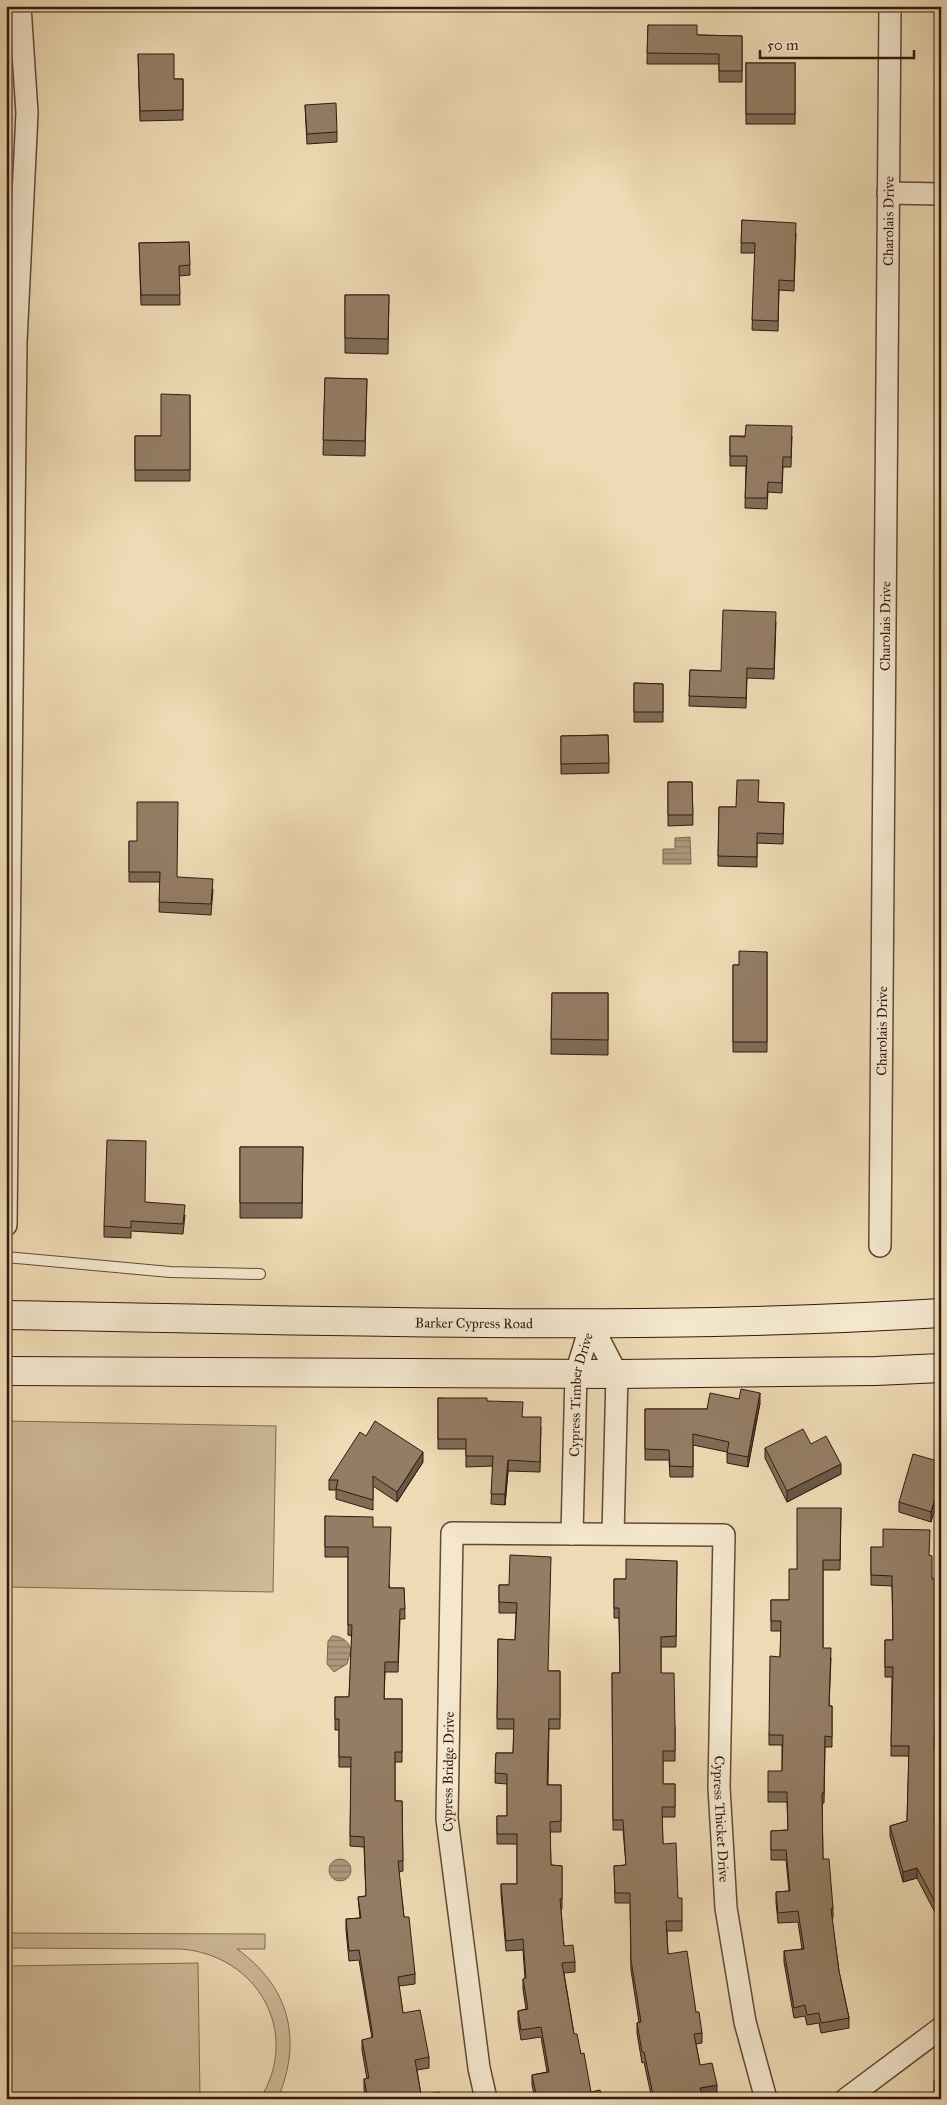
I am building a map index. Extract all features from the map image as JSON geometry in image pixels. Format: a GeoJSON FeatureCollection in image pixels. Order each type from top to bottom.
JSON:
{"type":"FeatureCollection","features":[{"type":"Feature","properties":{"kind":"main road","name":"Barker Cypress Road"},"geometry":{"type":"LineString","coordinates":[[6,1315],[591,1324],[875,1317],[941,1313]]}},
{"type":"Feature","properties":{"kind":"main road"},"geometry":{"type":"LineString","coordinates":[[6,1371],[617,1374],[876,1371],[941,1368]]}},
{"type":"Feature","properties":{"kind":"street"},"geometry":{"type":"LineString","coordinates":[[6,1225],[16,342],[27,113],[20,6]]}},
{"type":"Feature","properties":{"kind":"street","name":"Charolais Drive"},"geometry":{"type":"LineString","coordinates":[[880,1246],[890,6]]}},
{"type":"Feature","properties":{"kind":"street"},"geometry":{"type":"LineString","coordinates":[[888,193],[941,194]]}},
{"type":"Feature","properties":{"kind":"street","name":"Cypress Timber Drive"},"geometry":{"type":"LineString","coordinates":[[572,1534],[576,1373],[591,1324]]}},
{"type":"Feature","properties":{"kind":"street","name":"Cypress Timber Drive"},"geometry":{"type":"LineString","coordinates":[[591,1324],[617,1374],[613,1534]]}},
{"type":"Feature","properties":{"kind":"street","name":"Cypress Bridge Drive"},"geometry":{"type":"LineString","coordinates":[[486,2099],[479,2068],[447,1819],[452,1533],[572,1534]]}},
{"type":"Feature","properties":{"kind":"street"},"geometry":{"type":"LineString","coordinates":[[572,1534],[613,1534]]}},
{"type":"Feature","properties":{"kind":"street","name":"Cypress Thicket Drive"},"geometry":{"type":"LineString","coordinates":[[613,1534],[724,1535],[719,1787],[726,1908],[745,2022],[766,2099]]}},
{"type":"Feature","properties":{"kind":"street"},"geometry":{"type":"LineString","coordinates":[[846,2099],[941,2028]]}},
{"type":"Feature","properties":{"kind":"lane"},"geometry":{"type":"LineString","coordinates":[[6,1257],[170,1272],[260,1274]]}},
{"type":"Feature","properties":{"kind":"shaded area"},"geometry":{"type":"Polygon","coordinates":[[[690,837],[691,864],[663,864],[663,849],[675,849],[675,838],[690,837]]]}},
{"type":"Feature","properties":{"kind":"shaded area"},"geometry":{"type":"Polygon","coordinates":[[[6,1421],[276,1426],[273,1592],[6,1587],[6,1421]]]}},
{"type":"Feature","properties":{"kind":"shaded area"},"geometry":{"type":"Polygon","coordinates":[[[332,1636],[344,1640],[351,1650],[347,1664],[334,1672],[327,1664],[328,1641],[332,1636]]]}},
{"type":"Feature","properties":{"kind":"shaded area"},"geometry":{"type":"Polygon","coordinates":[[[340,1859],[348,1862],[351,1870],[348,1878],[340,1881],[332,1878],[329,1870],[332,1862],[340,1859]]]}},
{"type":"Feature","properties":{"kind":"shaded area"},"geometry":{"type":"Polygon","coordinates":[[[6,1933],[265,1934],[265,1949],[237,1949],[255,1964],[269,1980],[279,1997],[286,2015],[290,2035],[289,2055],[286,2076],[278,2098],[260,2099],[272,2074],[276,2048],[274,2024],[265,2001],[250,1981],[231,1966],[208,1954],[181,1949],[6,1948],[6,1933]]]}},
{"type":"Feature","properties":{"kind":"shaded area"},"geometry":{"type":"Polygon","coordinates":[[[198,1963],[200,2099],[6,2099],[6,1966],[198,1963]]]}},
{"type":"Feature","properties":{"kind":"building"},"geometry":{"type":"Polygon","coordinates":[[[648,25],[697,25],[697,35],[742,36],[742,71],[719,71],[719,54],[647,53],[648,25]]]}},
{"type":"Feature","properties":{"kind":"building"},"geometry":{"type":"Polygon","coordinates":[[[138,54],[174,54],[174,79],[183,79],[183,110],[140,111],[138,54]]]}},
{"type":"Feature","properties":{"kind":"building"},"geometry":{"type":"Polygon","coordinates":[[[746,63],[795,63],[795,114],[746,114],[746,63]]]}},
{"type":"Feature","properties":{"kind":"building"},"geometry":{"type":"Polygon","coordinates":[[[336,103],[337,132],[307,134],[305,105],[336,103]]]}},
{"type":"Feature","properties":{"kind":"building"},"geometry":{"type":"Polygon","coordinates":[[[742,220],[796,223],[794,281],[779,280],[778,321],[752,320],[755,243],[741,243],[742,220]]]}},
{"type":"Feature","properties":{"kind":"building"},"geometry":{"type":"Polygon","coordinates":[[[189,242],[190,265],[179,266],[180,295],[141,295],[139,243],[189,242]]]}},
{"type":"Feature","properties":{"kind":"building"},"geometry":{"type":"Polygon","coordinates":[[[345,295],[389,295],[388,339],[345,338],[345,295]]]}},
{"type":"Feature","properties":{"kind":"building"},"geometry":{"type":"Polygon","coordinates":[[[325,378],[367,379],[365,441],[323,440],[325,378]]]}},
{"type":"Feature","properties":{"kind":"building"},"geometry":{"type":"Polygon","coordinates":[[[161,394],[190,395],[190,470],[135,470],[135,436],[161,436],[161,394]]]}},
{"type":"Feature","properties":{"kind":"building"},"geometry":{"type":"Polygon","coordinates":[[[746,425],[792,426],[791,457],[783,457],[782,483],[768,482],[767,498],[745,498],[747,456],[730,456],[730,436],[745,437],[746,425]]]}},
{"type":"Feature","properties":{"kind":"building"},"geometry":{"type":"Polygon","coordinates":[[[723,610],[776,612],[774,669],[747,668],[746,698],[689,696],[690,670],[721,671],[723,610]]]}},
{"type":"Feature","properties":{"kind":"building"},"geometry":{"type":"Polygon","coordinates":[[[634,683],[663,684],[663,712],[634,712],[634,683]]]}},
{"type":"Feature","properties":{"kind":"building"},"geometry":{"type":"Polygon","coordinates":[[[608,735],[609,763],[561,764],[561,736],[608,735]]]}},
{"type":"Feature","properties":{"kind":"building"},"geometry":{"type":"Polygon","coordinates":[[[737,780],[759,780],[758,802],[784,803],[783,834],[757,833],[757,857],[718,856],[719,807],[736,807],[737,780]]]}},
{"type":"Feature","properties":{"kind":"building"},"geometry":{"type":"Polygon","coordinates":[[[668,782],[692,782],[693,815],[668,815],[668,782]]]}},
{"type":"Feature","properties":{"kind":"building"},"geometry":{"type":"Polygon","coordinates":[[[137,802],[178,802],[177,877],[213,879],[211,904],[159,902],[160,872],[129,872],[129,841],[137,841],[137,802]]]}},
{"type":"Feature","properties":{"kind":"building"},"geometry":{"type":"Polygon","coordinates":[[[739,951],[767,952],[767,1042],[733,1042],[733,965],[739,965],[739,951]]]}},
{"type":"Feature","properties":{"kind":"building"},"geometry":{"type":"Polygon","coordinates":[[[552,993],[608,993],[608,1040],[551,1039],[552,993]]]}},
{"type":"Feature","properties":{"kind":"building"},"geometry":{"type":"Polygon","coordinates":[[[107,1140],[146,1141],[145,1202],[185,1205],[183,1224],[131,1221],[131,1228],[104,1226],[107,1140]]]}},
{"type":"Feature","properties":{"kind":"building"},"geometry":{"type":"Polygon","coordinates":[[[240,1147],[303,1147],[302,1203],[240,1203],[240,1147]]]}},
{"type":"Feature","properties":{"kind":"building"},"geometry":{"type":"Polygon","coordinates":[[[741,1389],[760,1393],[748,1457],[727,1453],[729,1442],[693,1434],[693,1467],[670,1466],[669,1450],[645,1449],[645,1409],[707,1409],[710,1393],[739,1399],[741,1389]]]}},
{"type":"Feature","properties":{"kind":"building"},"geometry":{"type":"Polygon","coordinates":[[[438,1398],[487,1398],[487,1401],[523,1402],[522,1417],[541,1417],[540,1462],[508,1460],[505,1494],[491,1494],[493,1456],[466,1456],[466,1439],[438,1439],[438,1398]]]}},
{"type":"Feature","properties":{"kind":"building"},"geometry":{"type":"Polygon","coordinates":[[[375,1421],[423,1452],[397,1492],[373,1476],[373,1500],[336,1489],[338,1480],[329,1480],[360,1432],[366,1436],[375,1421]]]}},
{"type":"Feature","properties":{"kind":"building"},"geometry":{"type":"Polygon","coordinates":[[[803,1429],[811,1444],[826,1436],[841,1464],[787,1491],[765,1448],[803,1429]]]}},
{"type":"Feature","properties":{"kind":"building"},"geometry":{"type":"Polygon","coordinates":[[[913,1454],[941,1462],[941,1480],[931,1512],[899,1502],[913,1454]]]}},
{"type":"Feature","properties":{"kind":"building"},"geometry":{"type":"Polygon","coordinates":[[[797,1508],[841,1508],[840,1560],[823,1560],[823,1648],[831,1648],[829,1706],[832,1706],[832,1737],[825,1736],[824,1793],[822,1793],[823,1859],[829,1859],[833,1908],[831,1909],[839,1971],[849,2018],[821,2023],[819,2013],[807,2015],[805,2005],[794,2008],[784,1951],[804,1949],[798,1911],[778,1913],[776,1892],[790,1891],[786,1850],[771,1850],[771,1831],[788,1830],[787,1792],[768,1792],[768,1771],[782,1771],[783,1735],[769,1735],[770,1656],[780,1657],[781,1621],[771,1621],[771,1600],[789,1600],[789,1569],[797,1569],[797,1508]]]}},
{"type":"Feature","properties":{"kind":"building"},"geometry":{"type":"Polygon","coordinates":[[[325,1516],[373,1517],[373,1527],[391,1527],[389,1588],[404,1588],[405,1609],[400,1609],[398,1662],[385,1662],[384,1699],[402,1699],[402,1752],[395,1752],[395,1801],[402,1801],[403,1861],[398,1861],[404,1917],[409,1917],[415,1974],[398,1977],[403,2013],[420,2010],[429,2057],[415,2060],[421,2095],[439,2092],[440,2099],[368,2099],[364,2079],[369,2078],[362,2040],[373,2037],[359,1950],[349,1951],[346,1919],[361,1918],[358,1897],[366,1896],[364,1837],[350,1836],[351,1757],[339,1757],[339,1719],[335,1719],[335,1697],[349,1697],[352,1625],[348,1625],[348,1547],[325,1547],[325,1516]]]}},
{"type":"Feature","properties":{"kind":"building"},"geometry":{"type":"Polygon","coordinates":[[[883,1529],[930,1530],[929,1555],[932,1556],[932,1579],[939,1579],[941,1718],[935,1718],[934,1750],[939,1750],[939,1767],[941,1767],[941,1913],[917,1868],[903,1872],[890,1826],[907,1821],[909,1746],[891,1746],[893,1667],[885,1667],[885,1640],[893,1640],[892,1576],[871,1575],[871,1547],[883,1547],[883,1529]]]}},
{"type":"Feature","properties":{"kind":"building"},"geometry":{"type":"Polygon","coordinates":[[[510,1555],[551,1557],[548,1671],[560,1671],[560,1719],[549,1719],[547,1785],[561,1785],[561,1821],[550,1822],[551,1865],[562,1866],[562,1899],[560,1899],[564,1946],[573,1945],[575,1962],[562,1963],[574,2034],[577,2034],[581,2054],[584,2053],[591,2092],[600,2090],[602,2099],[541,2099],[540,2094],[536,2094],[532,2075],[549,2072],[541,2027],[521,2030],[518,2011],[528,2009],[523,1979],[526,1978],[523,1939],[506,1941],[501,1884],[517,1884],[517,1834],[497,1834],[497,1816],[507,1816],[507,1774],[495,1773],[496,1753],[513,1753],[514,1719],[497,1719],[498,1639],[515,1640],[517,1603],[499,1602],[499,1585],[509,1585],[510,1555]]]}},
{"type":"Feature","properties":{"kind":"building"},"geometry":{"type":"Polygon","coordinates":[[[626,1559],[677,1561],[676,1636],[661,1637],[661,1673],[674,1673],[675,1727],[675,1751],[663,1751],[663,1784],[675,1784],[675,1807],[662,1807],[663,1844],[676,1843],[678,1898],[682,1898],[682,1921],[666,1921],[668,1954],[687,1951],[696,2012],[699,2012],[702,2033],[694,2034],[700,2065],[712,2063],[717,2085],[700,2088],[703,2099],[654,2099],[637,2023],[641,2022],[631,1960],[630,1893],[615,1893],[614,1866],[626,1865],[623,1820],[613,1820],[612,1673],[620,1673],[619,1608],[614,1608],[614,1579],[626,1579],[626,1559]]]}},
{"type":"Feature","properties":{"kind":"building"},"geometry":{"type":"Polygon","coordinates":[[[941,2077],[941,2091],[934,2081],[941,2077]]]}}]}
